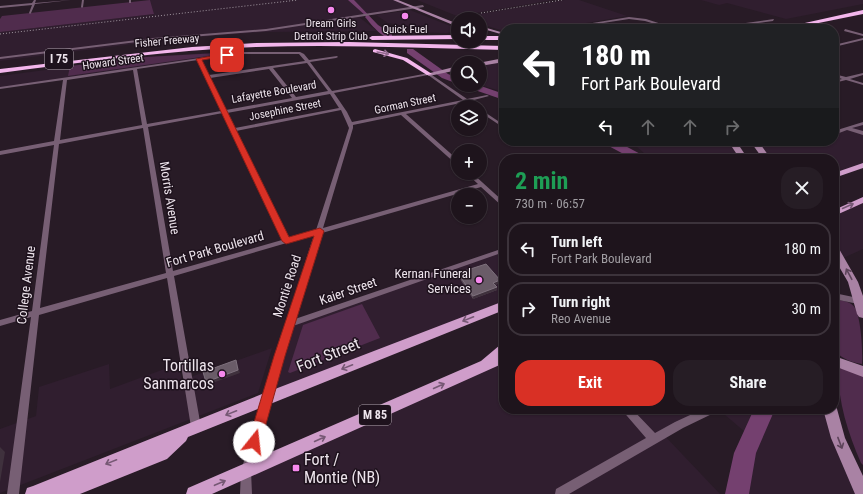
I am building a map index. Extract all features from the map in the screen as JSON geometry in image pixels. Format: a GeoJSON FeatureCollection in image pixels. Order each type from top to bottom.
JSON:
{"type":"FeatureCollection","features":[{"type":"Feature","properties":{"kind":"highway"},"geometry":{"type":"LineString","coordinates":[[804,24],[863,12]]}},
{"type":"Feature","properties":{"kind":"highway"},"geometry":{"type":"LineString","coordinates":[[835,24],[863,18]]}},
{"type":"Feature","properties":{"kind":"highway"},"geometry":{"type":"LineString","coordinates":[[265,41],[288,39],[451,37]]}},
{"type":"Feature","properties":{"kind":"highway"},"geometry":{"type":"LineString","coordinates":[[487,39],[499,41]]}},
{"type":"Feature","properties":{"kind":"highway","name":"Fisher Freeway"},"geometry":{"type":"LineString","coordinates":[[0,67],[146,49],[209,43],[265,41],[499,42]]}},
{"type":"Feature","properties":{"kind":"highway","name":"Fisher Freeway"},"geometry":{"type":"LineString","coordinates":[[0,72],[99,58],[176,50],[257,45],[499,42]]}},
{"type":"Feature","properties":{"kind":"highway"},"geometry":{"type":"LineString","coordinates":[[176,50],[280,47],[370,51],[405,59],[429,74]]}},
{"type":"Feature","properties":{"kind":"main road"},"geometry":{"type":"LineString","coordinates":[[395,0],[451,24]]}},
{"type":"Feature","properties":{"kind":"main road"},"geometry":{"type":"LineString","coordinates":[[412,1],[430,8]]}},
{"type":"Feature","properties":{"kind":"main road"},"geometry":{"type":"LineString","coordinates":[[434,16],[442,17],[448,15]]}},
{"type":"Feature","properties":{"kind":"main road"},"geometry":{"type":"LineString","coordinates":[[444,21],[451,20]]}},
{"type":"Feature","properties":{"kind":"main road"},"geometry":{"type":"LineString","coordinates":[[487,29],[499,33]]}},
{"type":"Feature","properties":{"kind":"main road"},"geometry":{"type":"LineString","coordinates":[[487,36],[499,40]]}},
{"type":"Feature","properties":{"kind":"main road"},"geometry":{"type":"LineString","coordinates":[[487,63],[499,61]]}},
{"type":"Feature","properties":{"kind":"main road","name":"Lafayette Boulevard"},"geometry":{"type":"LineString","coordinates":[[429,74],[451,70]]}},
{"type":"Feature","properties":{"kind":"main road"},"geometry":{"type":"LineString","coordinates":[[757,146],[763,154]]}},
{"type":"Feature","properties":{"kind":"main road"},"geometry":{"type":"LineString","coordinates":[[839,174],[863,165]]}},
{"type":"Feature","properties":{"kind":"main road"},"geometry":{"type":"LineString","coordinates":[[839,211],[863,200]]}},
{"type":"Feature","properties":{"kind":"main road"},"geometry":{"type":"LineString","coordinates":[[839,257],[854,282],[861,302],[863,314]]}},
{"type":"Feature","properties":{"kind":"main road","name":"Fort Street"},"geometry":{"type":"LineString","coordinates":[[33,494],[267,398],[499,307]]}},
{"type":"Feature","properties":{"kind":"main road"},"geometry":{"type":"LineString","coordinates":[[482,367],[493,355],[499,351]]}},
{"type":"Feature","properties":{"kind":"main road","name":"M 85"},"geometry":{"type":"LineString","coordinates":[[194,494],[499,359]]}},
{"type":"Feature","properties":{"kind":"main road"},"geometry":{"type":"LineString","coordinates":[[839,363],[863,372]]}},
{"type":"Feature","properties":{"kind":"main road"},"geometry":{"type":"LineString","coordinates":[[831,414],[838,438],[858,476],[863,494]]}},
{"type":"Feature","properties":{"kind":"main road"},"geometry":{"type":"LineString","coordinates":[[60,494],[162,454],[192,429]]}},
{"type":"Feature","properties":{"kind":"street"},"geometry":{"type":"LineString","coordinates":[[0,7],[34,2],[70,0]]}},
{"type":"Feature","properties":{"kind":"street"},"geometry":{"type":"LineString","coordinates":[[82,7],[83,0]]}},
{"type":"Feature","properties":{"kind":"street"},"geometry":{"type":"LineString","coordinates":[[30,13],[34,2]]}},
{"type":"Feature","properties":{"kind":"street"},"geometry":{"type":"LineString","coordinates":[[0,58],[145,40],[266,30],[423,6]]}},
{"type":"Feature","properties":{"kind":"street"},"geometry":{"type":"LineString","coordinates":[[584,24],[632,18],[658,24]]}},
{"type":"Feature","properties":{"kind":"street"},"geometry":{"type":"LineString","coordinates":[[742,24],[773,20]]}},
{"type":"Feature","properties":{"kind":"street"},"geometry":{"type":"LineString","coordinates":[[845,30],[863,35]]}},
{"type":"Feature","properties":{"kind":"street"},"geometry":{"type":"LineString","coordinates":[[839,45],[863,39]]}},
{"type":"Feature","properties":{"kind":"street","name":"Howard Street"},"geometry":{"type":"LineString","coordinates":[[0,88],[246,52],[301,54],[307,61]]}},
{"type":"Feature","properties":{"kind":"street"},"geometry":{"type":"LineString","coordinates":[[207,77],[336,57]]}},
{"type":"Feature","properties":{"kind":"street"},"geometry":{"type":"LineString","coordinates":[[199,59],[286,241]]}},
{"type":"Feature","properties":{"kind":"street"},"geometry":{"type":"LineString","coordinates":[[307,61],[351,124]]}},
{"type":"Feature","properties":{"kind":"street"},"geometry":{"type":"LineString","coordinates":[[270,67],[295,99]]}},
{"type":"Feature","properties":{"kind":"street","name":"Morris Avenue"},"geometry":{"type":"LineString","coordinates":[[135,68],[170,274],[192,429]]}},
{"type":"Feature","properties":{"kind":"street"},"geometry":{"type":"LineString","coordinates":[[429,74],[466,100]]}},
{"type":"Feature","properties":{"kind":"street","name":"Lafayette Boulevard"},"geometry":{"type":"LineString","coordinates":[[0,153],[429,74]]}},
{"type":"Feature","properties":{"kind":"street"},"geometry":{"type":"LineString","coordinates":[[839,80],[863,74]]}},
{"type":"Feature","properties":{"kind":"street"},"geometry":{"type":"LineString","coordinates":[[839,76],[863,84]]}},
{"type":"Feature","properties":{"kind":"street","name":"College Avenue"},"geometry":{"type":"LineString","coordinates":[[13,494],[65,78]]}},
{"type":"Feature","properties":{"kind":"street","name":"Gorman Street"},"geometry":{"type":"LineString","coordinates":[[466,100],[487,96]]}},
{"type":"Feature","properties":{"kind":"street","name":"Gorman Street"},"geometry":{"type":"LineString","coordinates":[[351,124],[451,103]]}},
{"type":"Feature","properties":{"kind":"street","name":"Josephine Street"},"geometry":{"type":"LineString","coordinates":[[233,130],[341,109]]}},
{"type":"Feature","properties":{"kind":"street"},"geometry":{"type":"LineString","coordinates":[[403,114],[451,157]]}},
{"type":"Feature","properties":{"kind":"street"},"geometry":{"type":"LineString","coordinates":[[487,115],[499,123]]}},
{"type":"Feature","properties":{"kind":"street"},"geometry":{"type":"LineString","coordinates":[[839,131],[863,123]]}},
{"type":"Feature","properties":{"kind":"street","name":"Montie Road"},"geometry":{"type":"LineString","coordinates":[[246,494],[246,472],[267,398],[320,231],[351,124]]}},
{"type":"Feature","properties":{"kind":"street"},"geometry":{"type":"LineString","coordinates":[[847,129],[863,133]]}},
{"type":"Feature","properties":{"kind":"street"},"geometry":{"type":"LineString","coordinates":[[477,180],[499,200]]}},
{"type":"Feature","properties":{"kind":"street","name":"Fort Park Boulevard"},"geometry":{"type":"LineString","coordinates":[[0,323],[482,185]]}},
{"type":"Feature","properties":{"kind":"street","name":"Kaier Street"},"geometry":{"type":"LineString","coordinates":[[290,324],[499,252]]}},
{"type":"Feature","properties":{"kind":"street"},"geometry":{"type":"LineString","coordinates":[[839,297],[861,302]]}},
{"type":"Feature","properties":{"kind":"street"},"geometry":{"type":"LineString","coordinates":[[631,414],[654,439]]}},
{"type":"Feature","properties":{"kind":"street"},"geometry":{"type":"LineString","coordinates":[[560,493],[679,425],[702,414]]}},
{"type":"Feature","properties":{"kind":"shaded area"},"geometry":{"type":"Polygon","coordinates":[[[150,0],[395,0],[413,8],[359,17],[377,31],[264,32],[173,39],[0,61],[0,32],[154,14],[150,0]]]}},
{"type":"Feature","properties":{"kind":"shaded area"},"geometry":{"type":"Polygon","coordinates":[[[150,0],[154,14],[0,32],[0,19],[2,16],[150,0]]]}},
{"type":"Feature","properties":{"kind":"shaded area"},"geometry":{"type":"Polygon","coordinates":[[[417,0],[553,0],[481,12],[451,12],[451,14],[417,0]]]}},
{"type":"Feature","properties":{"kind":"shaded area"},"geometry":{"type":"Polygon","coordinates":[[[565,0],[579,0],[627,16],[581,24],[499,24],[499,30],[487,26],[487,13],[565,0]]]}},
{"type":"Feature","properties":{"kind":"shaded area"},"geometry":{"type":"Polygon","coordinates":[[[701,0],[863,0],[863,4],[786,19],[727,3],[719,5],[701,0]]]}},
{"type":"Feature","properties":{"kind":"shaded area"},"geometry":{"type":"Polygon","coordinates":[[[410,10],[451,26],[451,32],[412,32],[410,27],[388,23],[376,15],[410,10]]]}},
{"type":"Feature","properties":{"kind":"shaded area"},"geometry":{"type":"Polygon","coordinates":[[[241,51],[241,53],[0,88],[0,76],[144,57],[241,51]]]}},
{"type":"Feature","properties":{"kind":"shaded area"},"geometry":{"type":"Polygon","coordinates":[[[236,52],[68,76],[70,66],[146,57],[236,52]]]}},
{"type":"Feature","properties":{"kind":"shaded area"},"geometry":{"type":"Polygon","coordinates":[[[499,61],[499,91],[487,87],[487,63],[499,61]]]}},
{"type":"Feature","properties":{"kind":"shaded area"},"geometry":{"type":"Polygon","coordinates":[[[863,123],[863,165],[839,174],[839,154],[763,154],[758,146],[839,146],[839,131],[863,123]]]}},
{"type":"Feature","properties":{"kind":"shaded area"},"geometry":{"type":"Polygon","coordinates":[[[636,146],[735,146],[741,154],[645,154],[636,146]]]}},
{"type":"Feature","properties":{"kind":"shaded area"},"geometry":{"type":"Polygon","coordinates":[[[863,200],[863,249],[841,259],[839,256],[839,211],[863,200]]]}},
{"type":"Feature","properties":{"kind":"shaded area"},"geometry":{"type":"Polygon","coordinates":[[[499,252],[499,307],[267,398],[290,324],[499,252]]]}},
{"type":"Feature","properties":{"kind":"shaded area"},"geometry":{"type":"Polygon","coordinates":[[[839,300],[852,304],[857,313],[861,335],[862,364],[852,362],[840,355],[839,300]]]}},
{"type":"Feature","properties":{"kind":"shaded area"},"geometry":{"type":"Polygon","coordinates":[[[362,304],[380,338],[290,373],[288,372],[303,325],[362,304]]]}},
{"type":"Feature","properties":{"kind":"shaded area"},"geometry":{"type":"Polygon","coordinates":[[[272,348],[258,393],[0,493],[0,429],[36,416],[39,387],[109,364],[110,389],[178,364],[182,380],[272,348]]]}},
{"type":"Feature","properties":{"kind":"shaded area"},"geometry":{"type":"Polygon","coordinates":[[[499,359],[499,414],[703,414],[663,434],[720,494],[246,494],[246,471],[499,359]]]}},
{"type":"Feature","properties":{"kind":"shaded area"},"geometry":{"type":"Polygon","coordinates":[[[842,368],[863,376],[863,465],[852,440],[842,405],[839,387],[839,369],[842,368]]]}},
{"type":"Feature","properties":{"kind":"shaded area"},"geometry":{"type":"Polygon","coordinates":[[[724,414],[832,414],[863,494],[737,494],[745,453],[751,437],[724,414]]]}},
{"type":"Feature","properties":{"kind":"building","name":"Kernan Funeral Services"},"geometry":{"type":"Polygon","coordinates":[[[486,264],[499,280],[493,283],[497,287],[473,296],[458,273],[486,264]]]}},
{"type":"Feature","properties":{"kind":"building","name":"Tortillas Sanmarcos"},"geometry":{"type":"Polygon","coordinates":[[[236,360],[238,370],[206,382],[203,372],[236,360]]]}},
{"type":"Feature","properties":{"kind":"waterway"},"geometry":{"type":"LineString","coordinates":[[351,0],[366,14]]}},
{"type":"Feature","properties":{"kind":"waterway"},"geometry":{"type":"LineString","coordinates":[[368,17],[376,26],[389,36]]}},
{"type":"Feature","properties":{"kind":"waterway"},"geometry":{"type":"LineString","coordinates":[[410,51],[445,76],[451,78]]}},
{"type":"Feature","properties":{"kind":"waterway"},"geometry":{"type":"LineString","coordinates":[[487,91],[499,95]]}},
{"type":"Feature","properties":{"kind":"waterway"},"geometry":{"type":"LineString","coordinates":[[617,146],[632,154]]}},
{"type":"Feature","properties":{"kind":"waterway"},"geometry":{"type":"LineString","coordinates":[[737,494],[745,453],[763,414]]}},
{"type":"Feature","properties":{"kind":"railway"},"geometry":{"type":"LineString","coordinates":[[0,34],[298,0]]}},
{"type":"Feature","properties":{"kind":"railway"},"geometry":{"type":"LineString","coordinates":[[487,12],[562,0]]}},
{"type":"Feature","properties":{"kind":"place","name":"Dream Girls Detroit Strip Club"},"geometry":{"type":"Point","coordinates":[331,10]}},
{"type":"Feature","properties":{"kind":"place","name":"Quick Fuel"},"geometry":{"type":"Point","coordinates":[405,16]}},
{"type":"Feature","properties":{"kind":"place","name":"Kernan Funeral Services"},"geometry":{"type":"Point","coordinates":[479,280]}},
{"type":"Feature","properties":{"kind":"place","name":"Tortillas Sanmarcos"},"geometry":{"type":"Point","coordinates":[222,374]}},
{"type":"Feature","properties":{"kind":"place","name":"Fort / Montie (NB)"},"geometry":{"type":"Point","coordinates":[296,468]}},
{"type":"Feature","properties":{"kind":"route"},"geometry":{"type":"LineString","coordinates":[[227,55],[199,59],[286,241],[320,231],[279,356],[254,442]]}}]}
